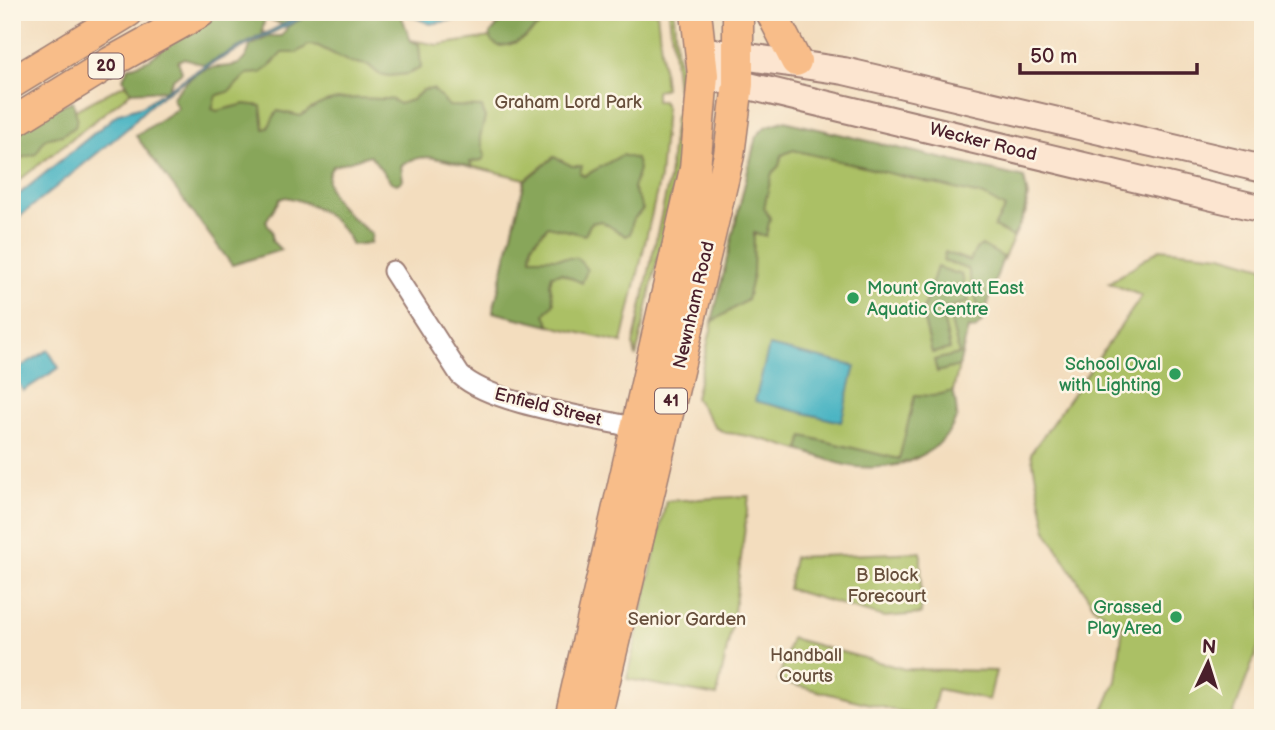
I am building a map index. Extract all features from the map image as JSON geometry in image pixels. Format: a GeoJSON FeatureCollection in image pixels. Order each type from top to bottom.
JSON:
{"type":"FeatureCollection","features":[{"type":"Feature","properties":{"kind":"main road","name":"20"},"geometry":{"type":"LineString","coordinates":[[12,83],[128,12]]}},
{"type":"Feature","properties":{"kind":"main road","name":"20"},"geometry":{"type":"LineString","coordinates":[[12,123],[111,62],[201,12]]}},
{"type":"Feature","properties":{"kind":"main road","name":"Newnham Road"},"geometry":{"type":"LineString","coordinates":[[570,718],[695,169],[702,62],[696,12]]}},
{"type":"Feature","properties":{"kind":"main road","name":"Newnham Road"},"geometry":{"type":"LineString","coordinates":[[596,718],[726,167],[738,84],[738,12]]}},
{"type":"Feature","properties":{"kind":"main road"},"geometry":{"type":"LineString","coordinates":[[771,12],[796,61]]}},
{"type":"Feature","properties":{"kind":"street","name":"Wecker Road"},"geometry":{"type":"LineString","coordinates":[[702,62],[740,54],[796,61],[1263,169]]}},
{"type":"Feature","properties":{"kind":"street","name":"Wecker Road"},"geometry":{"type":"LineString","coordinates":[[702,62],[738,84],[1263,209]]}},
{"type":"Feature","properties":{"kind":"street","name":"Enfield Street"},"geometry":{"type":"LineString","coordinates":[[393,271],[460,375],[471,385],[495,395],[637,428]]}},
{"type":"Feature","properties":{"kind":"green space"},"geometry":{"type":"Polygon","coordinates":[[[208,12],[307,12],[283,25],[265,17],[262,32],[266,33],[205,65],[184,58],[178,61],[182,72],[173,79],[167,90],[131,92],[123,78],[128,68],[150,59],[208,12]]]}},
{"type":"Feature","properties":{"kind":"green space"},"geometry":{"type":"Polygon","coordinates":[[[314,12],[400,12],[411,41],[419,44],[421,68],[408,74],[379,74],[368,65],[349,62],[318,46],[309,45],[296,53],[282,53],[261,73],[247,74],[230,91],[216,96],[212,109],[217,111],[245,104],[261,106],[264,129],[268,128],[277,111],[301,116],[322,103],[343,98],[391,99],[399,104],[412,100],[423,90],[433,89],[449,106],[482,107],[485,118],[480,137],[485,156],[482,160],[470,162],[472,167],[435,158],[418,158],[401,166],[403,180],[397,184],[391,182],[370,155],[333,166],[328,176],[332,195],[347,213],[372,234],[370,243],[352,245],[334,220],[305,203],[285,197],[280,199],[266,221],[272,232],[272,241],[281,250],[232,265],[136,136],[178,108],[172,98],[196,74],[213,67],[238,64],[247,55],[250,46],[270,36],[282,36],[288,26],[314,12]]]}},
{"type":"Feature","properties":{"kind":"green space"},"geometry":{"type":"Polygon","coordinates":[[[509,12],[555,12],[522,39],[499,46],[491,41],[490,34],[509,12]]]}},
{"type":"Feature","properties":{"kind":"green space","name":"Graham Lord Park"},"geometry":{"type":"Polygon","coordinates":[[[546,12],[657,12],[665,88],[656,91],[656,101],[662,101],[666,107],[660,178],[622,343],[493,312],[525,179],[320,131],[136,136],[328,25],[438,45],[491,37],[546,12]]]}},
{"type":"Feature","properties":{"kind":"green space"},"geometry":{"type":"Polygon","coordinates":[[[669,12],[674,12],[676,50],[685,87],[677,88],[669,12]]]}},
{"type":"Feature","properties":{"kind":"green space"},"geometry":{"type":"Polygon","coordinates":[[[125,84],[131,92],[12,186],[12,153],[79,108],[125,84]]]}},
{"type":"Feature","properties":{"kind":"green space"},"geometry":{"type":"Polygon","coordinates":[[[73,101],[77,118],[75,127],[62,135],[45,139],[36,154],[21,158],[12,169],[12,123],[73,101]]]}},
{"type":"Feature","properties":{"kind":"green space"},"geometry":{"type":"Polygon","coordinates":[[[683,107],[679,160],[636,357],[633,345],[669,179],[675,116],[683,107]]]}},
{"type":"Feature","properties":{"kind":"green space","name":"Mount Gravatt East Aquatic Centre"},"geometry":{"type":"Polygon","coordinates":[[[784,121],[1024,178],[1028,196],[1026,212],[996,274],[982,322],[975,329],[968,328],[953,391],[957,416],[935,446],[909,462],[881,467],[851,464],[757,438],[726,433],[716,428],[695,398],[756,137],[765,127],[784,121]]]}},
{"type":"Feature","properties":{"kind":"green space"},"geometry":{"type":"Polygon","coordinates":[[[784,121],[1024,178],[1025,209],[1013,237],[994,227],[1005,208],[984,196],[793,150],[782,155],[779,166],[772,173],[764,208],[770,218],[766,236],[754,233],[753,274],[747,300],[712,322],[756,137],[765,127],[784,121]]]}},
{"type":"Feature","properties":{"kind":"green space"},"geometry":{"type":"Polygon","coordinates":[[[622,155],[636,159],[639,169],[633,188],[643,209],[633,220],[630,234],[626,236],[601,221],[591,223],[585,235],[548,226],[532,244],[531,258],[578,258],[587,270],[582,283],[561,273],[552,275],[550,284],[554,303],[545,314],[550,326],[493,312],[525,180],[554,157],[572,166],[582,166],[580,173],[584,176],[622,155]]]}},
{"type":"Feature","properties":{"kind":"green space"},"geometry":{"type":"Polygon","coordinates":[[[982,245],[1003,257],[982,322],[975,329],[968,328],[959,366],[937,372],[934,360],[959,354],[949,314],[978,307],[968,269],[943,261],[945,252],[970,261],[976,249],[982,245]]]}},
{"type":"Feature","properties":{"kind":"green space","name":"School Oval with Lighting"},"geometry":{"type":"Polygon","coordinates":[[[1160,249],[1222,255],[1263,267],[1263,634],[1232,718],[1100,718],[1116,681],[1123,626],[1095,608],[1047,532],[1031,453],[1142,296],[1109,283],[1160,249]]]}},
{"type":"Feature","properties":{"kind":"green space"},"geometry":{"type":"Polygon","coordinates":[[[937,267],[962,275],[969,302],[941,309],[950,349],[932,353],[922,312],[937,267]]]}},
{"type":"Feature","properties":{"kind":"green space"},"geometry":{"type":"Polygon","coordinates":[[[953,391],[957,415],[949,432],[925,454],[909,461],[860,467],[845,465],[799,450],[803,436],[899,459],[915,395],[933,396],[953,391]]]}},
{"type":"Feature","properties":{"kind":"green space","name":"Senior Garden"},"geometry":{"type":"Polygon","coordinates":[[[749,496],[733,620],[717,696],[627,679],[666,501],[749,496]]]}},
{"type":"Feature","properties":{"kind":"green space","name":"B Block Forecourt"},"geometry":{"type":"Polygon","coordinates":[[[921,552],[921,614],[884,617],[788,589],[794,557],[921,552]]]}},
{"type":"Feature","properties":{"kind":"green space","name":"Handball Courts"},"geometry":{"type":"Polygon","coordinates":[[[791,638],[904,669],[996,671],[989,700],[938,689],[931,718],[926,718],[778,681],[791,638]]]}},
{"type":"Feature","properties":{"kind":"water"},"geometry":{"type":"Polygon","coordinates":[[[307,12],[314,12],[215,62],[166,93],[129,127],[12,223],[12,200],[119,113],[142,106],[205,65],[307,12]]]}},
{"type":"Feature","properties":{"kind":"water"},"geometry":{"type":"Polygon","coordinates":[[[402,12],[504,12],[430,24],[402,12]]]}},
{"type":"Feature","properties":{"kind":"water"},"geometry":{"type":"Polygon","coordinates":[[[769,346],[855,366],[841,422],[755,401],[769,346]]]}},
{"type":"Feature","properties":{"kind":"water"},"geometry":{"type":"Polygon","coordinates":[[[48,350],[59,368],[23,391],[12,372],[48,350]]]}},
{"type":"Feature","properties":{"kind":"place","name":"Mount Gravatt East Aquatic Centre"},"geometry":{"type":"Point","coordinates":[853,298]}},
{"type":"Feature","properties":{"kind":"place","name":"School Oval with Lighting"},"geometry":{"type":"Point","coordinates":[1175,374]}},
{"type":"Feature","properties":{"kind":"place","name":"Grassed Play Area"},"geometry":{"type":"Point","coordinates":[1176,617]}}]}
